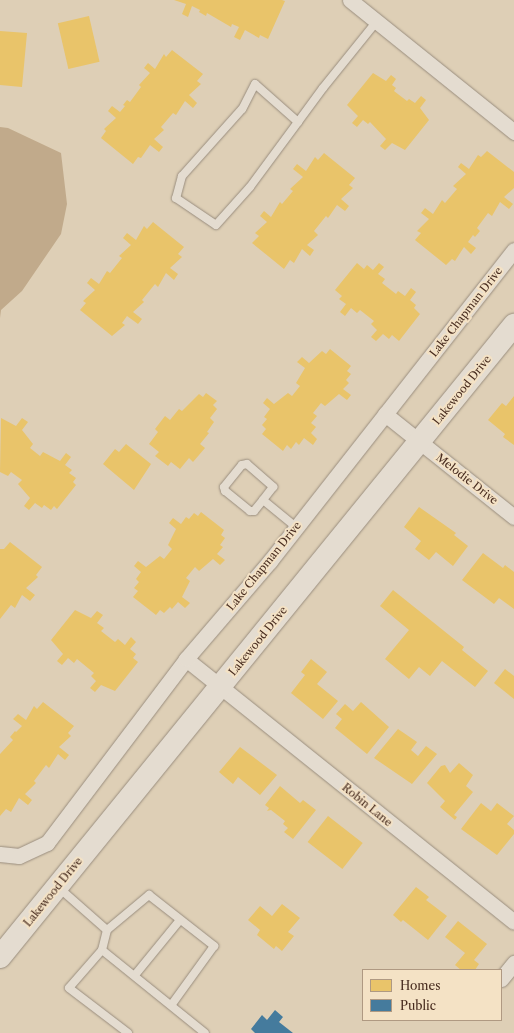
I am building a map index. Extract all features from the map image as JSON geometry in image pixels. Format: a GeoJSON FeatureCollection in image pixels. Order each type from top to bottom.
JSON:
{"type":"FeatureCollection","features":[{"type":"Feature","properties":{"kind":"street"},"geometry":{"type":"LineString","coordinates":[[350,0],[514,132]]}},
{"type":"Feature","properties":{"kind":"street","name":"Lake Chapman Drive"},"geometry":{"type":"LineString","coordinates":[[0,854],[19,856],[47,843],[186,659],[296,527],[514,250]]}},
{"type":"Feature","properties":{"kind":"street","name":"Lakewood Drive"},"geometry":{"type":"LineString","coordinates":[[0,957],[514,325]]}},
{"type":"Feature","properties":{"kind":"street","name":"Melodie Drive"},"geometry":{"type":"LineString","coordinates":[[385,414],[514,517]]}},
{"type":"Feature","properties":{"kind":"street","name":"Robin Lane"},"geometry":{"type":"LineString","coordinates":[[186,659],[220,688],[514,922]]}},
{"type":"Feature","properties":{"kind":"street"},"geometry":{"type":"LineString","coordinates":[[502,978],[514,963]]}},
{"type":"Feature","properties":{"kind":"lane"},"geometry":{"type":"LineString","coordinates":[[298,122],[255,84],[242,109],[182,176],[176,198],[216,225],[250,187],[298,122],[377,21]]}},
{"type":"Feature","properties":{"kind":"lane"},"geometry":{"type":"LineString","coordinates":[[247,464],[272,487],[263,500],[254,511],[250,511],[225,491],[224,487],[242,465],[247,464]]}},
{"type":"Feature","properties":{"kind":"lane"},"geometry":{"type":"LineString","coordinates":[[263,500],[296,527]]}},
{"type":"Feature","properties":{"kind":"lane"},"geometry":{"type":"LineString","coordinates":[[58,886],[107,930]]}},
{"type":"Feature","properties":{"kind":"lane"},"geometry":{"type":"LineString","coordinates":[[128,1033],[69,988],[102,950],[107,930],[149,895],[214,946],[172,1004]]}},
{"type":"Feature","properties":{"kind":"lane"},"geometry":{"type":"LineString","coordinates":[[135,975],[180,920]]}},
{"type":"Feature","properties":{"kind":"lane"},"geometry":{"type":"LineString","coordinates":[[102,950],[172,1004],[205,1033]]}},
{"type":"Feature","properties":{"kind":"shaded area"},"geometry":{"type":"Polygon","coordinates":[[[0,127],[8,128],[61,153],[67,204],[61,234],[22,291],[1,310],[0,318],[0,127]]]}},
{"type":"Feature","properties":{"kind":"building: Homes"},"geometry":{"type":"Polygon","coordinates":[[[174,0],[285,1],[268,39],[260,35],[259,38],[245,30],[240,40],[234,37],[239,27],[232,24],[231,27],[207,13],[206,16],[199,12],[200,10],[192,6],[188,17],[182,14],[186,4],[174,0]]]}},
{"type":"Feature","properties":{"kind":"building: Homes"},"geometry":{"type":"Polygon","coordinates":[[[89,16],[100,62],[68,69],[58,23],[89,16]]]}},
{"type":"Feature","properties":{"kind":"building: Homes"},"geometry":{"type":"Polygon","coordinates":[[[0,31],[27,33],[22,87],[0,85],[0,31]]]}},
{"type":"Feature","properties":{"kind":"building: Homes"},"geometry":{"type":"Polygon","coordinates":[[[172,50],[203,74],[197,81],[201,84],[189,95],[197,103],[193,108],[185,101],[176,115],[173,113],[161,127],[164,130],[154,139],[163,147],[159,152],[150,145],[141,158],[138,157],[133,164],[101,138],[106,131],[104,129],[116,118],[108,111],[112,106],[120,112],[125,106],[123,105],[127,100],[130,102],[141,87],[139,85],[150,73],[144,68],[148,63],[155,69],[164,54],[166,57],[172,50]]]}},
{"type":"Feature","properties":{"kind":"building: Homes"},"geometry":{"type":"Polygon","coordinates":[[[373,73],[386,81],[391,75],[396,79],[392,85],[396,88],[394,91],[407,101],[409,99],[415,103],[421,96],[426,100],[420,108],[429,120],[405,150],[392,143],[385,150],[380,146],[386,139],[370,122],[368,124],[363,120],[357,127],[352,123],[358,116],[347,105],[373,73]]]}},
{"type":"Feature","properties":{"kind":"building: Homes"},"geometry":{"type":"Polygon","coordinates":[[[487,151],[514,172],[514,188],[504,197],[513,204],[509,209],[500,202],[492,216],[488,213],[477,228],[480,231],[475,237],[473,235],[468,242],[476,248],[471,254],[464,247],[455,261],[452,259],[446,265],[415,240],[421,233],[417,231],[429,219],[421,213],[425,208],[433,214],[442,200],[445,203],[457,189],[453,186],[466,174],[458,167],[461,163],[469,169],[478,155],[481,157],[487,151]]]}},
{"type":"Feature","properties":{"kind":"building: Homes"},"geometry":{"type":"Polygon","coordinates":[[[324,153],[355,178],[349,185],[353,188],[341,199],[349,206],[345,211],[337,205],[328,218],[326,216],[314,231],[318,235],[307,245],[314,250],[310,256],[302,249],[294,263],[290,260],[284,269],[252,243],[259,236],[255,233],[267,222],[260,216],[264,211],[271,217],[280,202],[282,204],[293,191],[290,189],[303,177],[293,169],[297,164],[306,171],[315,157],[318,160],[324,153]]]}},
{"type":"Feature","properties":{"kind":"building: Homes"},"geometry":{"type":"Polygon","coordinates":[[[153,222],[184,247],[178,254],[182,257],[170,268],[178,274],[174,280],[166,273],[158,287],[155,284],[142,300],[144,302],[133,312],[142,319],[138,324],[127,316],[122,323],[125,325],[112,336],[80,310],[86,303],[83,301],[95,290],[87,283],[91,278],[99,284],[107,271],[110,273],[122,258],[119,256],[131,245],[123,238],[127,233],[136,240],[144,226],[147,229],[153,222]]]}},
{"type":"Feature","properties":{"kind":"building: Homes"},"geometry":{"type":"Polygon","coordinates":[[[357,263],[364,269],[367,265],[373,270],[379,263],[384,267],[378,274],[385,279],[382,283],[396,294],[398,291],[405,296],[411,288],[416,292],[410,300],[416,305],[414,308],[420,314],[399,341],[392,335],[389,339],[383,334],[376,341],[371,337],[377,330],[371,324],[374,321],[360,310],[357,313],[351,308],[345,316],[340,312],[346,304],[339,299],[342,296],[335,290],[357,263]]]}},
{"type":"Feature","properties":{"kind":"building: Homes"},"geometry":{"type":"Polygon","coordinates":[[[330,349],[351,366],[347,371],[351,374],[346,380],[349,383],[343,389],[351,395],[347,400],[339,394],[325,406],[321,403],[313,413],[317,416],[311,423],[316,427],[311,433],[317,439],[313,445],[304,438],[299,445],[296,442],[291,449],[287,445],[283,451],[262,434],[266,429],[262,425],[267,419],[264,417],[270,409],[263,403],[267,398],[274,404],[288,393],[292,396],[300,386],[296,383],[305,368],[297,362],[302,357],[309,363],[322,351],[326,354],[330,349]]]}},
{"type":"Feature","properties":{"kind":"building: Homes"},"geometry":{"type":"Polygon","coordinates":[[[206,393],[217,401],[213,405],[217,409],[210,418],[214,422],[207,432],[209,433],[200,444],[205,448],[193,462],[189,458],[180,469],[171,462],[168,466],[155,456],[159,452],[149,444],[158,432],[155,429],[165,416],[170,420],[179,409],[182,411],[199,394],[203,397],[206,393]]]}},
{"type":"Feature","properties":{"kind":"building: Homes"},"geometry":{"type":"Polygon","coordinates":[[[514,396],[514,445],[503,437],[505,434],[488,420],[502,403],[506,406],[514,396]]]}},
{"type":"Feature","properties":{"kind":"building: Homes"},"geometry":{"type":"Polygon","coordinates":[[[1,418],[16,426],[22,418],[28,422],[22,430],[33,444],[30,448],[40,456],[43,452],[60,461],[66,453],[71,457],[65,465],[72,470],[69,473],[76,478],[73,482],[76,485],[57,509],[54,506],[51,510],[44,505],[42,508],[35,503],[29,510],[24,506],[30,498],[18,484],[22,480],[11,472],[8,476],[0,472],[1,418]]]}},
{"type":"Feature","properties":{"kind":"building: Homes"},"geometry":{"type":"Polygon","coordinates":[[[126,444],[151,464],[134,490],[103,464],[115,449],[119,452],[126,444]]]}},
{"type":"Feature","properties":{"kind":"building: Homes"},"geometry":{"type":"Polygon","coordinates":[[[419,507],[456,533],[454,535],[468,546],[453,566],[436,552],[429,560],[415,549],[421,541],[404,527],[419,507]]]}},
{"type":"Feature","properties":{"kind":"building: Homes"},"geometry":{"type":"Polygon","coordinates":[[[201,512],[224,530],[221,535],[225,538],[220,545],[223,547],[217,554],[225,560],[220,565],[213,559],[199,571],[195,567],[186,578],[190,581],[182,597],[190,603],[185,608],[178,602],[172,609],[170,607],[164,613],[160,610],[156,615],[133,597],[138,591],[134,588],[139,582],[136,579],[141,572],[134,566],[138,561],[146,567],[160,556],[164,559],[172,549],[168,545],[176,529],[169,523],[173,518],[181,524],[186,517],[189,519],[194,513],[198,516],[201,512]]]}},
{"type":"Feature","properties":{"kind":"building: Homes"},"geometry":{"type":"Polygon","coordinates":[[[10,542],[42,567],[36,575],[38,577],[26,588],[35,595],[30,601],[22,595],[15,608],[11,605],[0,619],[0,549],[4,549],[10,542]]]}},
{"type":"Feature","properties":{"kind":"building: Homes"},"geometry":{"type":"Polygon","coordinates":[[[483,553],[503,568],[505,565],[514,572],[514,609],[499,598],[494,604],[462,580],[483,553]]]}},
{"type":"Feature","properties":{"kind":"building: Homes"},"geometry":{"type":"Polygon","coordinates":[[[393,590],[464,647],[462,650],[488,671],[475,687],[442,661],[430,676],[419,667],[409,679],[385,659],[409,630],[380,606],[393,590]]]}},
{"type":"Feature","properties":{"kind":"building: Homes"},"geometry":{"type":"Polygon","coordinates":[[[75,610],[91,618],[97,611],[103,615],[97,623],[104,628],[101,631],[115,642],[118,639],[125,645],[131,637],[136,642],[130,649],[136,654],[133,658],[138,662],[115,691],[101,685],[95,692],[90,688],[96,681],[91,676],[94,673],[77,659],[74,663],[68,658],[62,665],[57,661],[63,654],[51,640],[75,610]]]}},
{"type":"Feature","properties":{"kind":"building: Homes"},"geometry":{"type":"Polygon","coordinates":[[[311,659],[327,672],[317,684],[338,701],[323,719],[291,693],[305,675],[301,672],[311,659]]]}},
{"type":"Feature","properties":{"kind":"building: Homes"},"geometry":{"type":"Polygon","coordinates":[[[505,669],[514,676],[514,699],[494,683],[505,669]]]}},
{"type":"Feature","properties":{"kind":"building: Homes"},"geometry":{"type":"Polygon","coordinates":[[[43,702],[74,726],[68,733],[71,736],[59,747],[69,755],[65,760],[58,754],[49,768],[46,765],[34,781],[36,783],[25,794],[32,800],[28,805],[19,798],[11,812],[6,809],[0,816],[0,754],[13,740],[10,737],[22,726],[13,719],[18,714],[26,720],[34,706],[37,709],[43,702]]]}},
{"type":"Feature","properties":{"kind":"building: Homes"},"geometry":{"type":"Polygon","coordinates":[[[361,702],[389,727],[367,754],[335,728],[342,719],[336,714],[345,704],[353,711],[361,702]]]}},
{"type":"Feature","properties":{"kind":"building: Homes"},"geometry":{"type":"Polygon","coordinates":[[[398,729],[417,742],[411,750],[418,756],[426,746],[437,754],[412,784],[374,758],[398,729]]]}},
{"type":"Feature","properties":{"kind":"building: Homes"},"geometry":{"type":"Polygon","coordinates":[[[240,747],[277,775],[260,795],[238,777],[233,784],[219,772],[240,747]]]}},
{"type":"Feature","properties":{"kind":"building: Homes"},"geometry":{"type":"Polygon","coordinates":[[[459,763],[473,775],[466,786],[473,792],[454,815],[457,817],[455,820],[440,807],[445,801],[427,783],[441,766],[445,765],[450,773],[459,763]]]}},
{"type":"Feature","properties":{"kind":"building: Homes"},"geometry":{"type":"Polygon","coordinates":[[[280,786],[300,803],[303,800],[316,810],[293,839],[284,832],[288,828],[283,824],[285,821],[271,810],[267,811],[269,808],[265,805],[280,786]]]}},
{"type":"Feature","properties":{"kind":"building: Homes"},"geometry":{"type":"Polygon","coordinates":[[[481,803],[491,811],[497,803],[514,816],[507,824],[514,830],[514,834],[497,855],[461,829],[481,803]]]}},
{"type":"Feature","properties":{"kind":"building: Homes"},"geometry":{"type":"Polygon","coordinates":[[[328,816],[363,843],[342,869],[308,842],[328,816]]]}},
{"type":"Feature","properties":{"kind":"building: Homes"},"geometry":{"type":"Polygon","coordinates":[[[416,887],[429,897],[426,900],[447,916],[428,940],[403,920],[401,922],[393,915],[416,887]]]}},
{"type":"Feature","properties":{"kind":"building: Homes"},"geometry":{"type":"Polygon","coordinates":[[[282,904],[300,918],[288,932],[294,936],[282,951],[276,946],[274,949],[257,935],[260,930],[248,920],[260,906],[272,916],[282,904]]]}},
{"type":"Feature","properties":{"kind":"building: Homes"},"geometry":{"type":"Polygon","coordinates":[[[458,921],[487,944],[474,960],[479,964],[476,969],[460,969],[455,965],[465,953],[445,937],[458,921]]]}},
{"type":"Feature","properties":{"kind":"building: Public"},"geometry":{"type":"Polygon","coordinates":[[[275,1010],[283,1017],[279,1022],[293,1033],[255,1033],[251,1029],[262,1015],[267,1020],[275,1010]]]}}]}
